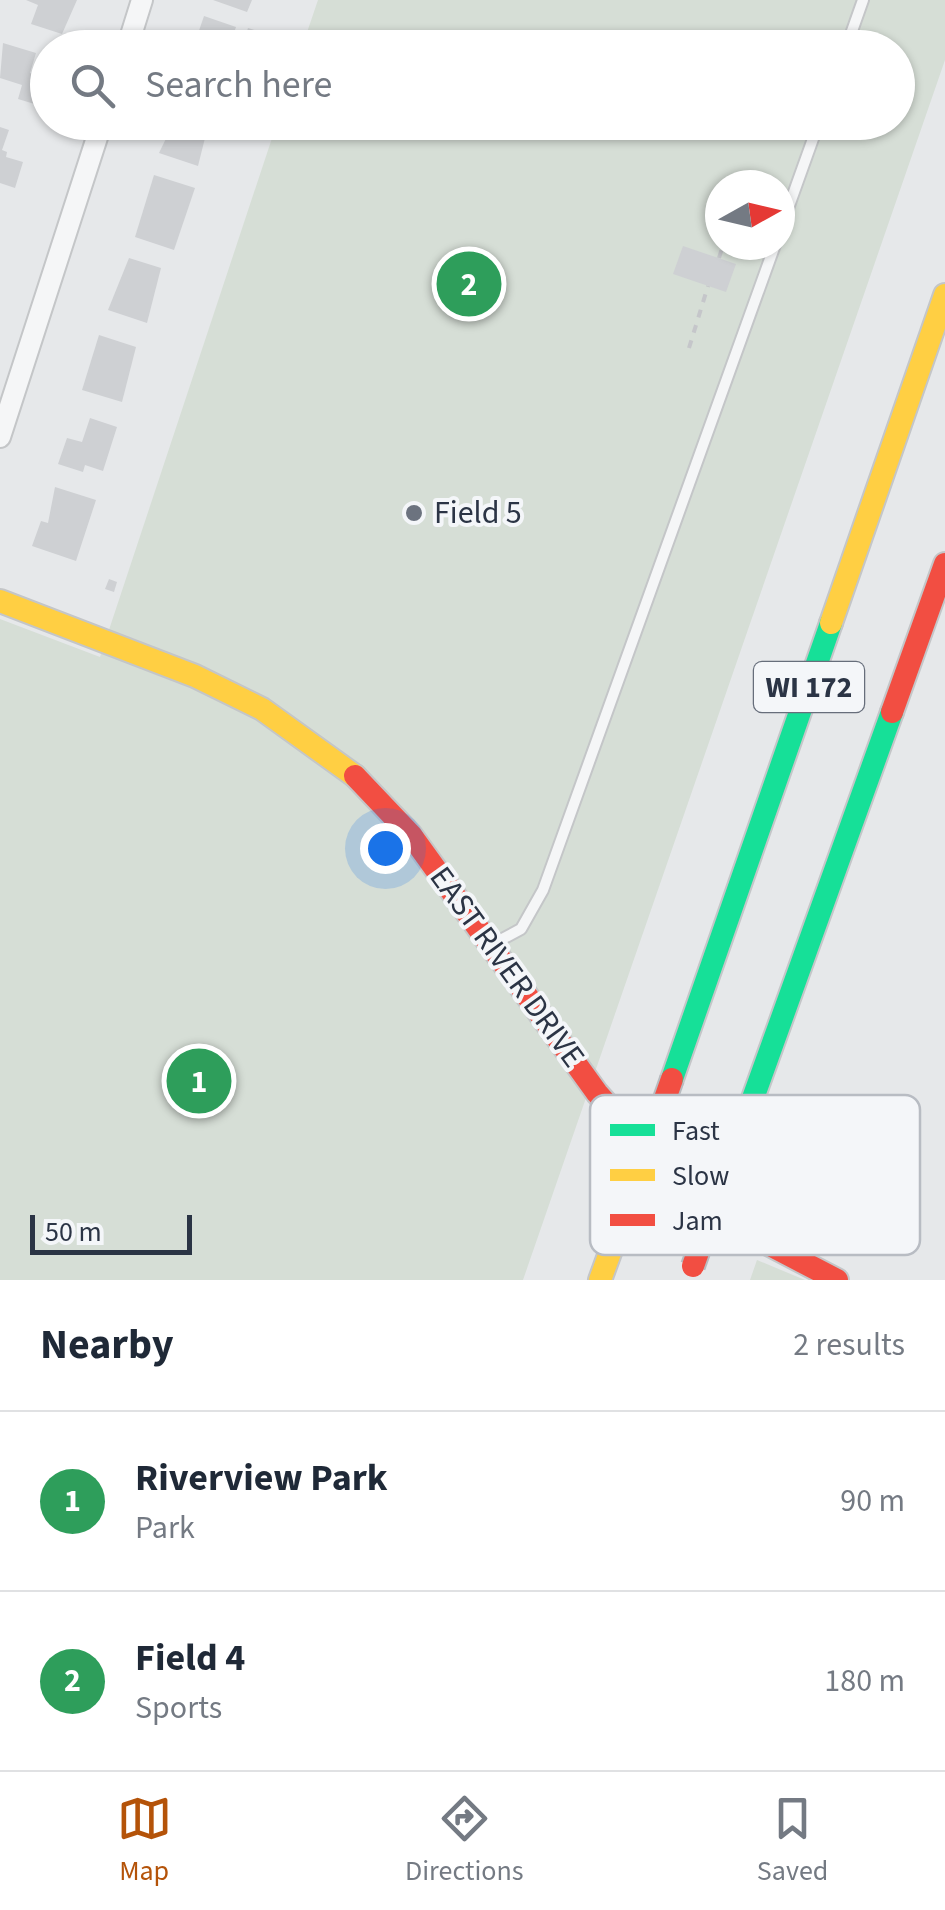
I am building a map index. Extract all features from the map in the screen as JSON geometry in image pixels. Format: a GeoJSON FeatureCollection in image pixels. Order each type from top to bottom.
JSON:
{"type":"FeatureCollection","features":[{"type":"Feature","properties":{"kind":"main road","name":"WI 172"},"geometry":{"type":"LineString","coordinates":[[666,1095],[945,295]]}},
{"type":"Feature","properties":{"kind":"main road","name":"WI 172"},"geometry":{"type":"LineString","coordinates":[[754,1095],[945,564]]}},
{"type":"Feature","properties":{"kind":"main road","name":"EAST RIVER DRIVE"},"geometry":{"type":"LineString","coordinates":[[0,601],[195,676],[262,709],[321,748],[367,785],[411,835],[599,1095]]}},
{"type":"Feature","properties":{"kind":"main road","name":"WI 172"},"geometry":{"type":"LineString","coordinates":[[600,1280],[609,1255]]}},
{"type":"Feature","properties":{"kind":"main road","name":"EAST RIVER DRIVE"},"geometry":{"type":"LineString","coordinates":[[789,1255],[837,1280]]}},
{"type":"Feature","properties":{"kind":"street"},"geometry":{"type":"LineString","coordinates":[[133,30],[142,0]]}},
{"type":"Feature","properties":{"kind":"street"},"geometry":{"type":"LineString","coordinates":[[0,437],[96,140]]}},
{"type":"Feature","properties":{"kind":"lane"},"geometry":{"type":"LineString","coordinates":[[852,30],[863,0]]}},
{"type":"Feature","properties":{"kind":"lane"},"geometry":{"type":"LineString","coordinates":[[795,189],[813,140]]}},
{"type":"Feature","properties":{"kind":"lane"},"geometry":{"type":"LineString","coordinates":[[492,944],[521,929],[543,890],[770,260]]}},
{"type":"Feature","properties":{"kind":"path"},"geometry":{"type":"LineString","coordinates":[[688,348],[708,286]]}},
{"type":"Feature","properties":{"kind":"shaded area"},"geometry":{"type":"Polygon","coordinates":[[[318,0],[945,0],[945,60],[523,1280],[0,1280],[0,619],[100,657],[271,140],[915,140],[915,30],[308,30],[318,0]]]}},
{"type":"Feature","properties":{"kind":"shaded area"},"geometry":{"type":"Polygon","coordinates":[[[757,1260],[805,1280],[750,1280],[757,1260]]]}},
{"type":"Feature","properties":{"kind":"building"},"geometry":{"type":"Polygon","coordinates":[[[26,0],[77,0],[64,30],[31,24],[38,5],[26,0]]]}},
{"type":"Feature","properties":{"kind":"building"},"geometry":{"type":"Polygon","coordinates":[[[213,0],[252,0],[247,12],[213,0]]]}},
{"type":"Feature","properties":{"kind":"building"},"geometry":{"type":"Polygon","coordinates":[[[204,16],[236,27],[235,30],[199,30],[204,16]]]}},
{"type":"Feature","properties":{"kind":"building"},"geometry":{"type":"Polygon","coordinates":[[[3,43],[30,51],[30,103],[18,99],[22,85],[0,78],[3,43]]]}},
{"type":"Feature","properties":{"kind":"building"},"geometry":{"type":"Polygon","coordinates":[[[0,127],[9,130],[2,150],[7,152],[6,157],[23,162],[15,188],[0,183],[0,127]]]}},
{"type":"Feature","properties":{"kind":"building"},"geometry":{"type":"Polygon","coordinates":[[[165,140],[204,140],[198,166],[159,153],[165,140]]]}},
{"type":"Feature","properties":{"kind":"building"},"geometry":{"type":"Polygon","coordinates":[[[154,175],[195,188],[174,250],[135,237],[154,175]]]}},
{"type":"Feature","properties":{"kind":"building"},"geometry":{"type":"Polygon","coordinates":[[[683,246],[705,253],[705,260],[736,264],[726,292],[673,274],[683,246]]]}},
{"type":"Feature","properties":{"kind":"building"},"geometry":{"type":"Polygon","coordinates":[[[129,258],[161,268],[147,323],[108,310],[129,258]]]}},
{"type":"Feature","properties":{"kind":"building"},"geometry":{"type":"Polygon","coordinates":[[[99,335],[136,347],[122,402],[82,390],[99,335]]]}},
{"type":"Feature","properties":{"kind":"building"},"geometry":{"type":"Polygon","coordinates":[[[90,418],[117,427],[103,471],[85,465],[83,472],[58,464],[67,438],[82,442],[90,418]]]}},
{"type":"Feature","properties":{"kind":"building"},"geometry":{"type":"Polygon","coordinates":[[[55,487],[96,500],[76,561],[32,546],[41,521],[48,523],[55,487]]]}},
{"type":"Feature","properties":{"kind":"building"},"geometry":{"type":"Polygon","coordinates":[[[109,579],[117,582],[114,592],[105,589],[109,579]]]}},
{"type":"Feature","properties":{"kind":"traffic: fast"},"geometry":{"type":"LineString","coordinates":[[672,1079],[831,623]]}},
{"type":"Feature","properties":{"kind":"traffic: fast"},"geometry":{"type":"LineString","coordinates":[[754,1095],[892,712]]}},
{"type":"Feature","properties":{"kind":"traffic: slow"},"geometry":{"type":"LineString","coordinates":[[831,623],[945,295]]}},
{"type":"Feature","properties":{"kind":"traffic: slow"},"geometry":{"type":"LineString","coordinates":[[0,601],[195,676],[262,709],[355,776]]}},
{"type":"Feature","properties":{"kind":"traffic: slow"},"geometry":{"type":"LineString","coordinates":[[600,1280],[609,1255]]}},
{"type":"Feature","properties":{"kind":"traffic: jam"},"geometry":{"type":"LineString","coordinates":[[892,712],[945,564]]}},
{"type":"Feature","properties":{"kind":"traffic: jam"},"geometry":{"type":"LineString","coordinates":[[355,776],[411,835],[599,1095]]}},
{"type":"Feature","properties":{"kind":"traffic: jam"},"geometry":{"type":"LineString","coordinates":[[666,1095],[672,1079]]}},
{"type":"Feature","properties":{"kind":"traffic: jam"},"geometry":{"type":"LineString","coordinates":[[693,1266],[697,1255]]}},
{"type":"Feature","properties":{"kind":"traffic: jam"},"geometry":{"type":"LineString","coordinates":[[789,1255],[837,1280]]}},
{"type":"Feature","properties":{"kind":"place","name":"Field 4"},"geometry":{"type":"Point","coordinates":[469,284]}},
{"type":"Feature","properties":{"kind":"place","name":"Field 5"},"geometry":{"type":"Point","coordinates":[414,513]}},
{"type":"Feature","properties":{"kind":"place","name":"Riverview Park"},"geometry":{"type":"Point","coordinates":[199,1081]}}]}
